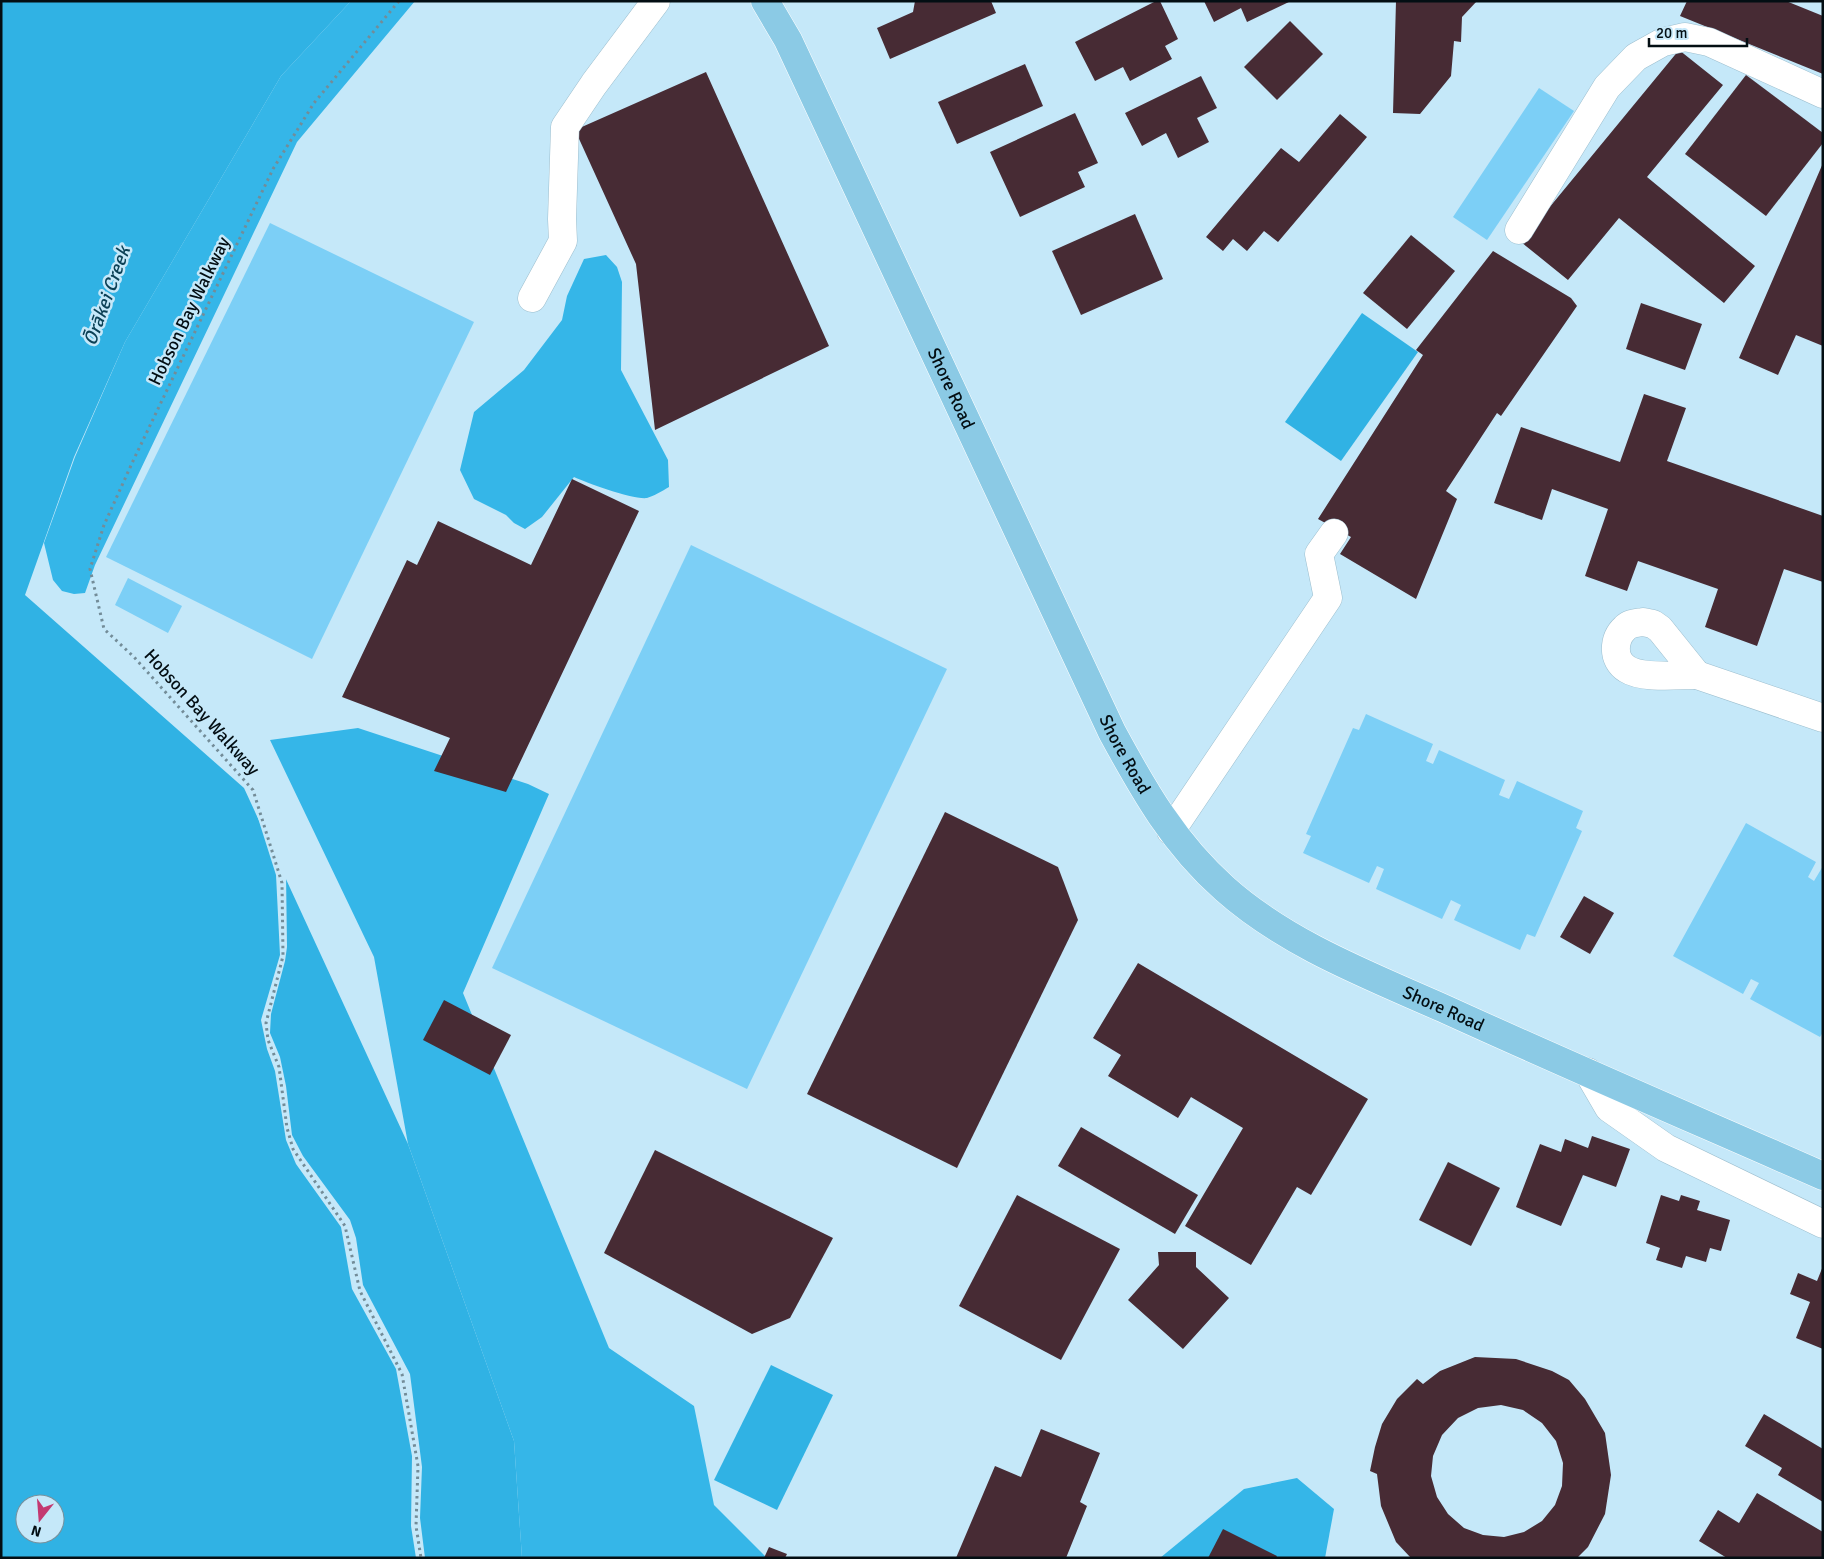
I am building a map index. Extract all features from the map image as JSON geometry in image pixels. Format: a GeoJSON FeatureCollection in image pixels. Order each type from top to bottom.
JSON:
{"type":"FeatureCollection","features":[{"type":"Feature","properties":{"kind":"main road","name":"Shore Road"},"geometry":{"type":"LineString","coordinates":[[765,1],[788,40],[1112,732],[1143,789],[1171,831],[1198,864],[1226,890],[1269,923],[1322,954],[1823,1176]]}},
{"type":"Feature","properties":{"kind":"lane"},"geometry":{"type":"LineString","coordinates":[[532,298],[563,241],[565,127],[594,84],[656,1]]}},
{"type":"Feature","properties":{"kind":"lane"},"geometry":{"type":"LineString","coordinates":[[1518,230],[1607,87],[1636,57],[1663,42],[1685,37],[1709,42],[1823,94]]}},
{"type":"Feature","properties":{"kind":"lane"},"geometry":{"type":"LineString","coordinates":[[1171,831],[1328,598],[1319,554],[1334,533]]}},
{"type":"Feature","properties":{"kind":"lane"},"geometry":{"type":"LineString","coordinates":[[1697,675],[1823,718]]}},
{"type":"Feature","properties":{"kind":"lane"},"geometry":{"type":"LineString","coordinates":[[1588,1072],[1609,1108],[1666,1148],[1823,1224]]}},
{"type":"Feature","properties":{"kind":"path","name":"Hobson Bay Walkway"},"geometry":{"type":"LineString","coordinates":[[399,1],[314,103],[273,169],[133,461],[104,525],[90,569],[104,630],[134,657],[253,790],[282,883],[283,956],[266,1023],[268,1040],[279,1066],[287,1128],[293,1149],[345,1226],[360,1291],[402,1374],[418,1466],[416,1526],[421,1558]]}},
{"type":"Feature","properties":{"kind":"shaded area"},"geometry":{"type":"Polygon","coordinates":[[[351,1],[415,1],[297,142],[95,565],[85,593],[74,594],[62,591],[53,580],[44,543],[75,457],[125,342],[281,76],[351,1]]]}},
{"type":"Feature","properties":{"kind":"shaded area"},"geometry":{"type":"Polygon","coordinates":[[[1539,88],[1574,111],[1487,240],[1453,217],[1539,88]]]}},
{"type":"Feature","properties":{"kind":"shaded area"},"geometry":{"type":"Polygon","coordinates":[[[270,223],[474,322],[312,659],[106,557],[270,223]]]}},
{"type":"Feature","properties":{"kind":"shaded area"},"geometry":{"type":"Polygon","coordinates":[[[606,255],[617,267],[622,282],[621,370],[668,460],[669,487],[650,497],[641,498],[610,490],[574,477],[542,517],[525,529],[514,523],[506,515],[474,499],[460,470],[474,412],[524,370],[562,320],[567,296],[584,259],[606,255]]]}},
{"type":"Feature","properties":{"kind":"shaded area"},"geometry":{"type":"Polygon","coordinates":[[[691,545],[947,669],[747,1089],[492,968],[691,545]]]}},
{"type":"Feature","properties":{"kind":"shaded area"},"geometry":{"type":"Polygon","coordinates":[[[128,578],[182,606],[168,633],[115,605],[128,578]]]}},
{"type":"Feature","properties":{"kind":"shaded area"},"geometry":{"type":"Polygon","coordinates":[[[1366,714],[1433,744],[1426,761],[1433,764],[1439,750],[1505,780],[1499,795],[1509,799],[1517,781],[1583,811],[1576,828],[1582,831],[1535,937],[1527,934],[1520,950],[1454,920],[1461,905],[1451,900],[1442,919],[1376,889],[1384,869],[1377,866],[1369,883],[1303,853],[1311,836],[1306,834],[1353,728],[1359,730],[1366,714]]]}},
{"type":"Feature","properties":{"kind":"shaded area"},"geometry":{"type":"Polygon","coordinates":[[[358,728],[528,784],[549,794],[463,993],[609,1348],[694,1406],[714,1505],[767,1558],[522,1558],[514,1441],[408,1144],[374,957],[270,740],[358,728]]]}},
{"type":"Feature","properties":{"kind":"shaded area"},"geometry":{"type":"Polygon","coordinates":[[[1746,823],[1816,862],[1808,877],[1814,881],[1823,866],[1823,1032],[1820,1037],[1750,999],[1759,983],[1751,979],[1743,994],[1673,956],[1746,823]]]}},
{"type":"Feature","properties":{"kind":"shaded area"},"geometry":{"type":"Polygon","coordinates":[[[1297,1478],[1334,1509],[1325,1558],[1160,1558],[1244,1489],[1297,1478]]]}},
{"type":"Feature","properties":{"kind":"water","name":"Ōrākei Creek"},"geometry":{"type":"Polygon","coordinates":[[[1,1],[351,1],[281,76],[125,342],[74,457],[25,595],[244,788],[408,1144],[514,1441],[522,1558],[1,1558],[1,1]]]}},
{"type":"Feature","properties":{"kind":"water"},"geometry":{"type":"Polygon","coordinates":[[[1362,313],[1418,352],[1341,461],[1285,422],[1362,313]]]}},
{"type":"Feature","properties":{"kind":"water"},"geometry":{"type":"Polygon","coordinates":[[[771,1365],[833,1395],[777,1510],[714,1480],[771,1365]]]}},
{"type":"Feature","properties":{"kind":"pier"},"geometry":{"type":"Polygon","coordinates":[[[251,796],[286,873],[287,947],[271,1014],[270,1033],[280,1057],[286,1086],[292,1135],[303,1156],[350,1220],[356,1238],[363,1285],[410,1374],[422,1467],[420,1518],[425,1558],[416,1558],[411,1526],[412,1456],[396,1369],[352,1289],[341,1227],[296,1164],[286,1140],[275,1071],[267,1049],[261,1020],[280,955],[276,875],[251,796]]]}},
{"type":"Feature","properties":{"kind":"building"},"geometry":{"type":"Polygon","coordinates":[[[915,1],[991,1],[996,13],[890,59],[877,28],[913,12],[915,1]]]}},
{"type":"Feature","properties":{"kind":"building"},"geometry":{"type":"Polygon","coordinates":[[[1156,1],[1160,1],[1178,39],[1165,46],[1172,59],[1130,81],[1123,67],[1095,81],[1075,42],[1156,1]]]}},
{"type":"Feature","properties":{"kind":"building"},"geometry":{"type":"Polygon","coordinates":[[[1204,1],[1291,1],[1247,22],[1241,8],[1214,22],[1204,1]]]}},
{"type":"Feature","properties":{"kind":"building"},"geometry":{"type":"Polygon","coordinates":[[[1396,1],[1477,1],[1462,17],[1461,42],[1454,41],[1451,76],[1420,114],[1393,113],[1396,1]]]}},
{"type":"Feature","properties":{"kind":"building"},"geometry":{"type":"Polygon","coordinates":[[[1687,1],[1786,1],[1823,16],[1823,74],[1680,16],[1687,1]]]}},
{"type":"Feature","properties":{"kind":"building"},"geometry":{"type":"Polygon","coordinates":[[[1290,21],[1323,54],[1277,100],[1244,67],[1290,21]]]}},
{"type":"Feature","properties":{"kind":"building"},"geometry":{"type":"Polygon","coordinates":[[[1679,50],[1723,85],[1647,177],[1755,266],[1724,303],[1619,218],[1568,280],[1521,242],[1679,50]]]}},
{"type":"Feature","properties":{"kind":"building"},"geometry":{"type":"Polygon","coordinates":[[[1025,64],[1043,106],[957,144],[938,102],[1025,64]]]}},
{"type":"Feature","properties":{"kind":"building"},"geometry":{"type":"Polygon","coordinates":[[[706,72],[829,346],[655,430],[636,264],[575,130],[706,72]]]}},
{"type":"Feature","properties":{"kind":"building"},"geometry":{"type":"Polygon","coordinates":[[[1746,75],[1823,133],[1823,143],[1766,216],[1685,154],[1746,75]]]}},
{"type":"Feature","properties":{"kind":"building"},"geometry":{"type":"Polygon","coordinates":[[[1201,76],[1217,108],[1197,118],[1209,142],[1178,158],[1166,133],[1142,146],[1125,113],[1201,76]]]}},
{"type":"Feature","properties":{"kind":"building"},"geometry":{"type":"Polygon","coordinates":[[[1075,113],[1098,163],[1078,172],[1085,187],[1020,217],[990,152],[1075,113]]]}},
{"type":"Feature","properties":{"kind":"building"},"geometry":{"type":"Polygon","coordinates":[[[1340,114],[1367,137],[1278,242],[1264,231],[1247,251],[1233,239],[1223,251],[1206,237],[1281,148],[1299,162],[1340,114]]]}},
{"type":"Feature","properties":{"kind":"building"},"geometry":{"type":"Polygon","coordinates":[[[1823,163],[1823,346],[1796,335],[1778,375],[1739,358],[1823,163]]]}},
{"type":"Feature","properties":{"kind":"building"},"geometry":{"type":"Polygon","coordinates":[[[1135,214],[1163,279],[1081,315],[1052,251],[1135,214]]]}},
{"type":"Feature","properties":{"kind":"building"},"geometry":{"type":"Polygon","coordinates":[[[1411,235],[1455,271],[1407,329],[1363,293],[1411,235]]]}},
{"type":"Feature","properties":{"kind":"building"},"geometry":{"type":"Polygon","coordinates":[[[1493,251],[1571,298],[1577,306],[1501,416],[1497,413],[1446,491],[1457,499],[1416,599],[1340,554],[1351,537],[1318,519],[1423,355],[1416,350],[1493,251]]]}},
{"type":"Feature","properties":{"kind":"building"},"geometry":{"type":"Polygon","coordinates":[[[1641,303],[1702,324],[1685,370],[1626,349],[1641,303]]]}},
{"type":"Feature","properties":{"kind":"building"},"geometry":{"type":"Polygon","coordinates":[[[1644,394],[1686,408],[1667,461],[1823,516],[1823,582],[1784,569],[1757,646],[1705,627],[1718,589],[1638,561],[1627,591],[1585,576],[1608,509],[1552,489],[1542,520],[1494,503],[1521,427],[1620,462],[1644,394]]]}},
{"type":"Feature","properties":{"kind":"building"},"geometry":{"type":"Polygon","coordinates":[[[572,479],[639,511],[506,792],[434,771],[450,738],[342,697],[407,560],[417,565],[438,521],[531,565],[572,479]]]}},
{"type":"Feature","properties":{"kind":"building"},"geometry":{"type":"Polygon","coordinates":[[[945,812],[1058,867],[1078,920],[957,1168],[807,1094],[945,812]]]}},
{"type":"Feature","properties":{"kind":"building"},"geometry":{"type":"Polygon","coordinates":[[[1584,896],[1614,913],[1590,954],[1560,937],[1584,896]]]}},
{"type":"Feature","properties":{"kind":"building"},"geometry":{"type":"Polygon","coordinates":[[[1138,963],[1368,1099],[1311,1195],[1297,1187],[1251,1265],[1185,1226],[1243,1128],[1191,1097],[1178,1118],[1108,1076],[1121,1055],[1093,1038],[1138,963]]]}},
{"type":"Feature","properties":{"kind":"building"},"geometry":{"type":"Polygon","coordinates":[[[444,1000],[511,1035],[490,1075],[423,1040],[444,1000]]]}},
{"type":"Feature","properties":{"kind":"building"},"geometry":{"type":"Polygon","coordinates":[[[1081,1127],[1198,1195],[1175,1234],[1058,1166],[1081,1127]]]}},
{"type":"Feature","properties":{"kind":"building"},"geometry":{"type":"Polygon","coordinates":[[[1592,1136],[1630,1149],[1616,1187],[1583,1175],[1561,1226],[1516,1207],[1540,1144],[1561,1152],[1565,1139],[1588,1148],[1592,1136]]]}},
{"type":"Feature","properties":{"kind":"building"},"geometry":{"type":"Polygon","coordinates":[[[655,1150],[833,1238],[790,1318],[752,1334],[604,1253],[655,1150]]]}},
{"type":"Feature","properties":{"kind":"building"},"geometry":{"type":"Polygon","coordinates":[[[1448,1162],[1500,1188],[1471,1246],[1419,1220],[1448,1162]]]}},
{"type":"Feature","properties":{"kind":"building"},"geometry":{"type":"Polygon","coordinates":[[[1017,1195],[1120,1249],[1061,1360],[959,1306],[1017,1195]]]}},
{"type":"Feature","properties":{"kind":"building"},"geometry":{"type":"Polygon","coordinates":[[[1661,1195],[1679,1201],[1681,1195],[1700,1201],[1697,1210],[1730,1220],[1721,1251],[1710,1248],[1706,1262],[1686,1256],[1682,1268],[1656,1260],[1660,1248],[1646,1243],[1661,1195]]]}},
{"type":"Feature","properties":{"kind":"building"},"geometry":{"type":"Polygon","coordinates":[[[1158,1252],[1196,1252],[1196,1267],[1229,1298],[1183,1349],[1128,1300],[1159,1265],[1158,1252]]]}},
{"type":"Feature","properties":{"kind":"building"},"geometry":{"type":"Polygon","coordinates":[[[1823,1266],[1823,1349],[1796,1338],[1810,1302],[1790,1294],[1798,1273],[1817,1281],[1823,1266]]]}},
{"type":"Feature","properties":{"kind":"building"},"geometry":{"type":"Polygon","coordinates":[[[1475,1357],[1516,1359],[1552,1371],[1569,1380],[1585,1399],[1605,1433],[1611,1475],[1605,1514],[1588,1547],[1577,1558],[1411,1558],[1396,1542],[1381,1506],[1377,1474],[1370,1471],[1375,1447],[1382,1424],[1397,1399],[1417,1379],[1423,1384],[1440,1371],[1475,1357]],[[1501,1405],[1478,1408],[1458,1418],[1442,1435],[1433,1456],[1431,1476],[1437,1497],[1448,1514],[1464,1528],[1483,1535],[1504,1537],[1524,1532],[1542,1521],[1555,1505],[1562,1486],[1563,1463],[1556,1441],[1542,1423],[1523,1410],[1501,1405]]]}},
{"type":"Feature","properties":{"kind":"building"},"geometry":{"type":"Polygon","coordinates":[[[1764,1414],[1823,1449],[1823,1502],[1778,1475],[1782,1468],[1745,1446],[1764,1414]]]}},
{"type":"Feature","properties":{"kind":"building"},"geometry":{"type":"Polygon","coordinates":[[[1041,1429],[1100,1453],[1080,1502],[1087,1506],[1066,1558],[956,1558],[995,1466],[1021,1477],[1041,1429]]]}},
{"type":"Feature","properties":{"kind":"building"},"geometry":{"type":"Polygon","coordinates":[[[1757,1493],[1823,1532],[1823,1558],[1727,1558],[1699,1541],[1718,1510],[1739,1523],[1757,1493]]]}},
{"type":"Feature","properties":{"kind":"building"},"geometry":{"type":"Polygon","coordinates":[[[1223,1529],[1277,1556],[1276,1558],[1208,1558],[1223,1529]]]}},
{"type":"Feature","properties":{"kind":"building"},"geometry":{"type":"Polygon","coordinates":[[[769,1547],[787,1554],[785,1558],[764,1558],[769,1547]]]}}]}
